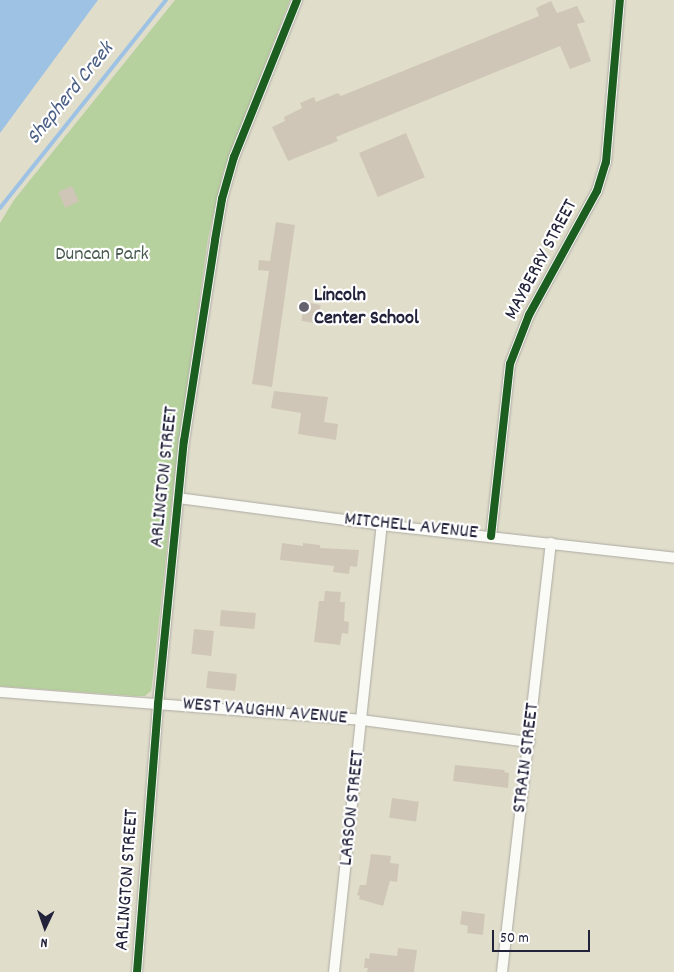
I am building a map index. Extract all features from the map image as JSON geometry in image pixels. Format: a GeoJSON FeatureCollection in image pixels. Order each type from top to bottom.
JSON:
{"type":"FeatureCollection","features":[{"type":"Feature","properties":{"kind":"street","name":"ARLINGTON STREET"},"geometry":{"type":"LineString","coordinates":[[137,972],[158,704],[178,498],[192,383],[226,183],[234,156],[298,0]]}},
{"type":"Feature","properties":{"kind":"street","name":"MAYBERRY STREET"},"geometry":{"type":"LineString","coordinates":[[490,536],[510,364],[529,315],[597,191],[606,162],[620,0]]}},
{"type":"Feature","properties":{"kind":"street","name":"MITCHELL AVENUE"},"geometry":{"type":"LineString","coordinates":[[178,498],[382,525],[674,558]]}},
{"type":"Feature","properties":{"kind":"street","name":"LARSON STREET"},"geometry":{"type":"LineString","coordinates":[[334,972],[382,525]]}},
{"type":"Feature","properties":{"kind":"street","name":"STRAIN STREET"},"geometry":{"type":"LineString","coordinates":[[502,972],[530,742],[551,543]]}},
{"type":"Feature","properties":{"kind":"street","name":"WEST VAUGHN AVENUE"},"geometry":{"type":"LineString","coordinates":[[0,692],[362,720],[530,742]]}},
{"type":"Feature","properties":{"kind":"green space","name":"Duncan Park"},"geometry":{"type":"Polygon","coordinates":[[[175,0],[290,0],[223,173],[208,238],[175,472],[151,691],[145,696],[136,696],[0,686],[0,223],[14,200],[175,0]]]}},
{"type":"Feature","properties":{"kind":"water"},"geometry":{"type":"Polygon","coordinates":[[[0,0],[98,0],[0,133],[0,0]]]}},
{"type":"Feature","properties":{"kind":"building"},"geometry":{"type":"Polygon","coordinates":[[[551,1],[557,13],[577,6],[585,22],[577,24],[591,61],[570,69],[560,46],[336,137],[338,141],[288,161],[272,127],[285,121],[284,117],[302,108],[300,103],[314,97],[316,102],[338,93],[341,96],[539,16],[536,8],[551,1]]]}},
{"type":"Feature","properties":{"kind":"building"},"geometry":{"type":"Polygon","coordinates":[[[406,133],[425,177],[378,197],[359,153],[406,133]]]}},
{"type":"Feature","properties":{"kind":"building"},"geometry":{"type":"Polygon","coordinates":[[[72,186],[79,202],[65,208],[58,192],[72,186]]]}},
{"type":"Feature","properties":{"kind":"building"},"geometry":{"type":"Polygon","coordinates":[[[276,222],[295,225],[272,387],[252,384],[269,271],[258,270],[259,260],[270,261],[276,222]]]}},
{"type":"Feature","properties":{"kind":"building"},"geometry":{"type":"Polygon","coordinates":[[[305,302],[321,305],[317,324],[301,321],[305,302]]]}},
{"type":"Feature","properties":{"kind":"building"},"geometry":{"type":"Polygon","coordinates":[[[274,391],[328,397],[324,422],[338,424],[336,440],[298,434],[301,413],[271,408],[274,391]]]}},
{"type":"Feature","properties":{"kind":"building"},"geometry":{"type":"Polygon","coordinates":[[[282,543],[303,546],[303,543],[320,545],[320,548],[359,550],[357,567],[350,566],[349,574],[333,572],[334,566],[280,560],[282,543]]]}},
{"type":"Feature","properties":{"kind":"building"},"geometry":{"type":"Polygon","coordinates":[[[325,591],[341,592],[340,602],[345,602],[344,621],[349,622],[348,634],[342,633],[340,645],[314,642],[319,601],[324,601],[325,591]]]}},
{"type":"Feature","properties":{"kind":"building"},"geometry":{"type":"Polygon","coordinates":[[[221,610],[256,613],[254,629],[220,626],[221,610]]]}},
{"type":"Feature","properties":{"kind":"building"},"geometry":{"type":"Polygon","coordinates":[[[194,629],[214,631],[211,656],[191,654],[194,629]]]}},
{"type":"Feature","properties":{"kind":"building"},"geometry":{"type":"Polygon","coordinates":[[[208,671],[237,674],[235,691],[206,688],[208,671]]]}},
{"type":"Feature","properties":{"kind":"building"},"geometry":{"type":"Polygon","coordinates":[[[455,765],[505,770],[504,772],[509,773],[508,788],[453,781],[455,765]]]}},
{"type":"Feature","properties":{"kind":"building"},"geometry":{"type":"Polygon","coordinates":[[[392,798],[419,802],[416,822],[389,818],[392,798]]]}},
{"type":"Feature","properties":{"kind":"building"},"geometry":{"type":"Polygon","coordinates":[[[371,854],[391,856],[390,863],[399,864],[397,882],[390,881],[383,906],[359,899],[360,896],[357,895],[360,885],[366,885],[371,854]]]}},
{"type":"Feature","properties":{"kind":"building"},"geometry":{"type":"Polygon","coordinates":[[[462,911],[485,914],[483,935],[467,933],[468,926],[460,924],[462,911]]]}},
{"type":"Feature","properties":{"kind":"building"},"geometry":{"type":"Polygon","coordinates":[[[398,948],[417,950],[414,972],[367,972],[368,968],[364,968],[365,958],[369,959],[370,953],[397,956],[398,948]]]}},
{"type":"Feature","properties":{"kind":"waterway","name":"Shepherd Creek"},"geometry":{"type":"LineString","coordinates":[[0,208],[166,0]]}},
{"type":"Feature","properties":{"kind":"cycle path"},"geometry":{"type":"LineString","coordinates":[[137,972],[158,704],[184,441],[215,240],[222,199],[234,157],[297,0]]}},
{"type":"Feature","properties":{"kind":"cycle path"},"geometry":{"type":"LineString","coordinates":[[491,536],[510,364],[529,315],[597,191],[606,162],[620,0]]}},
{"type":"Feature","properties":{"kind":"place","name":"Lincoln Center School"},"geometry":{"type":"Point","coordinates":[304,307]}}]}
